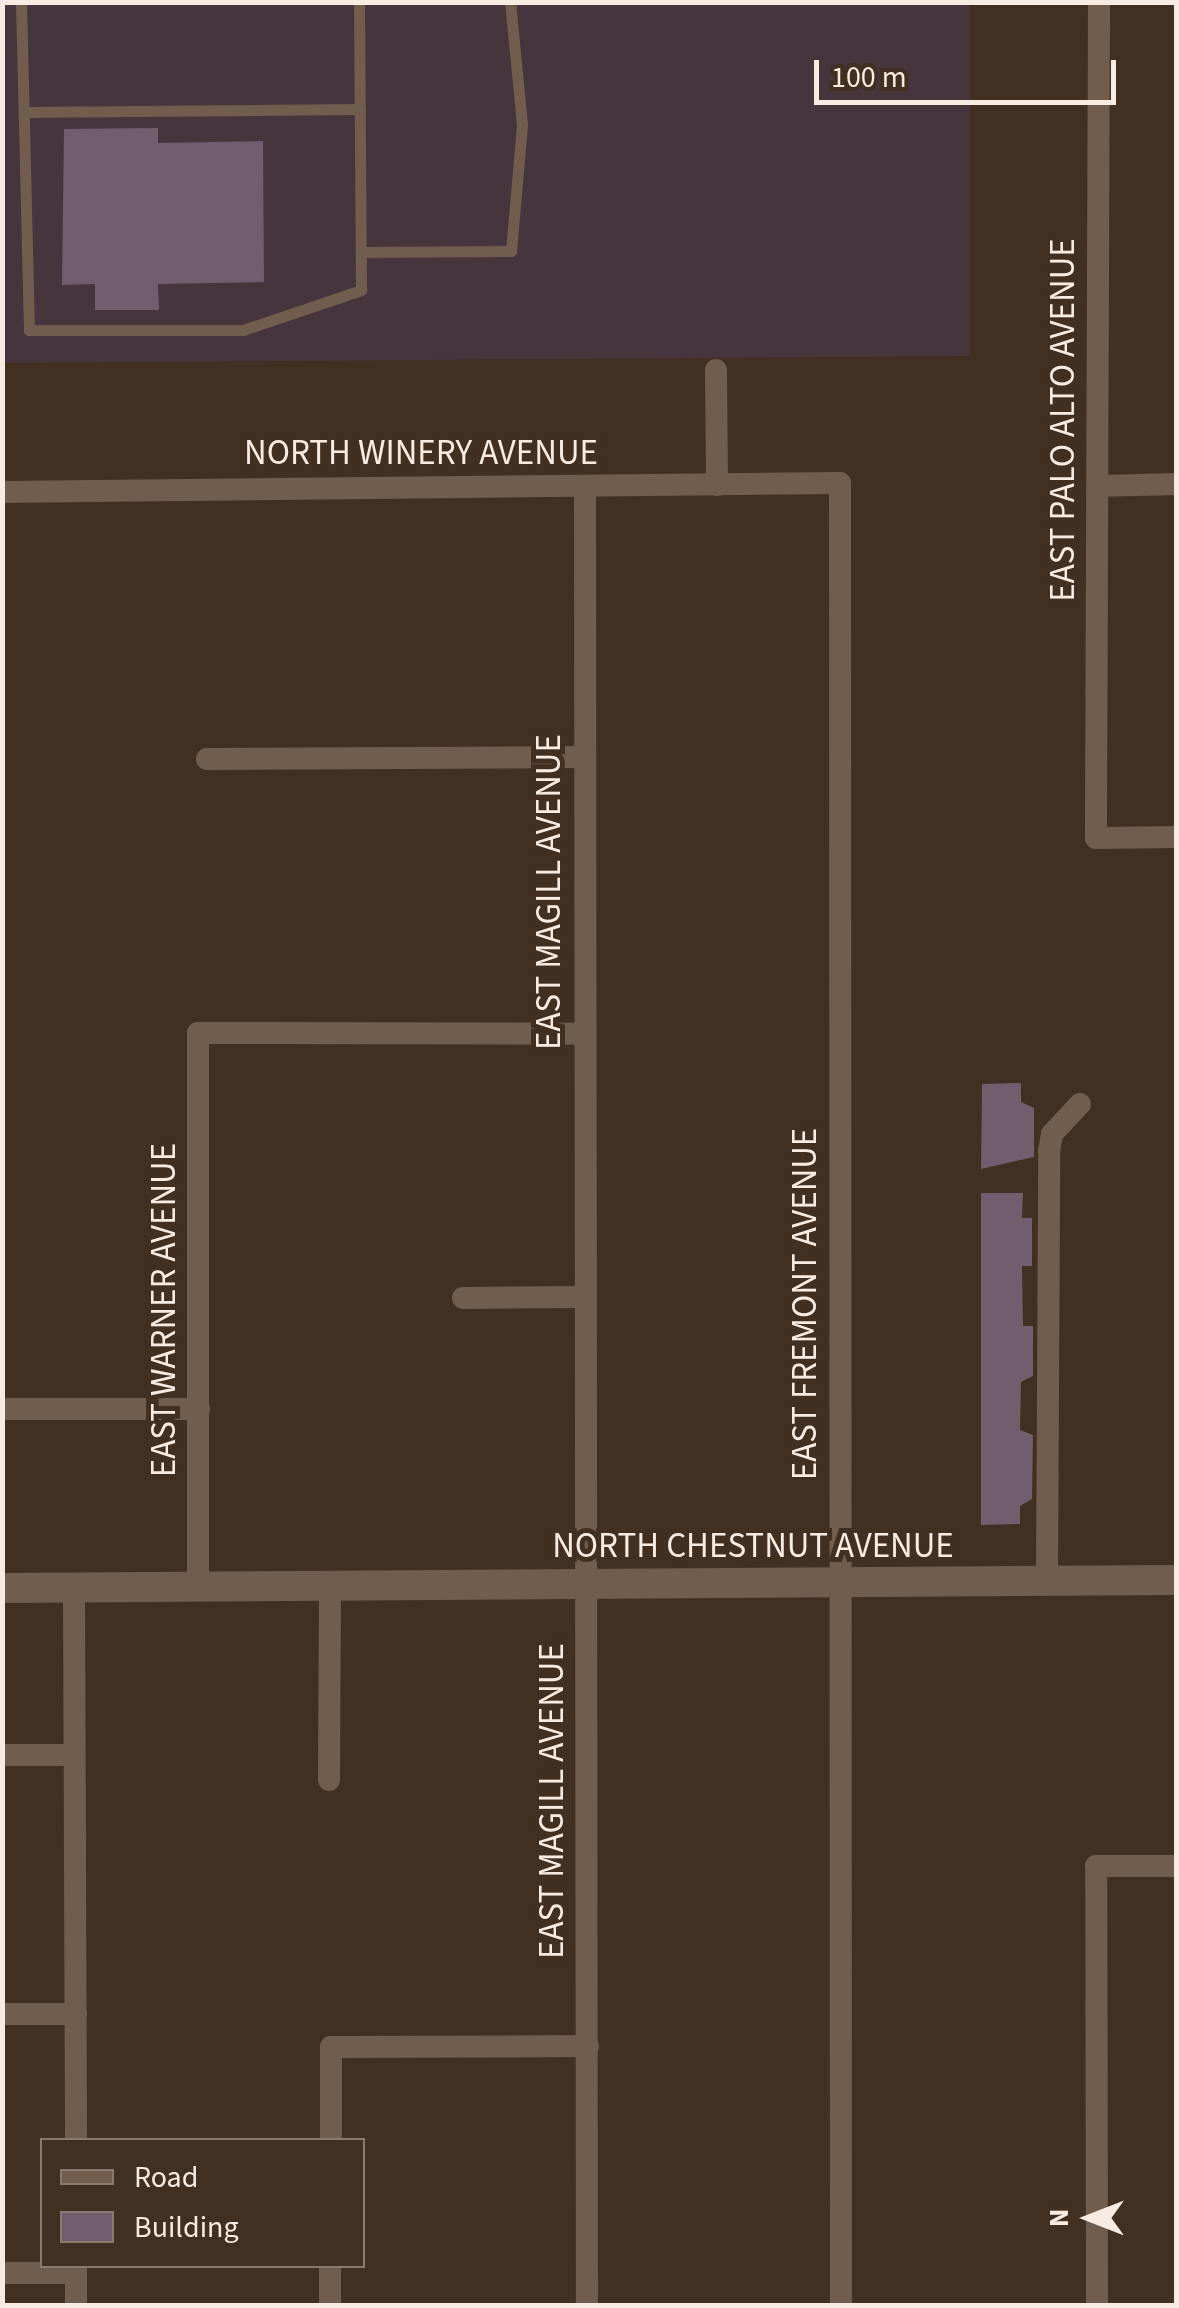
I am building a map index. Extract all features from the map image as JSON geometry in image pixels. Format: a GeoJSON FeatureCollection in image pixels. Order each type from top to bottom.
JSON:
{"type":"FeatureCollection","features":[{"type":"Feature","properties":{"kind":"street","name":"EAST PALO ALTO AVENUE"},"geometry":{"type":"LineString","coordinates":[[1099,2],[1096,838],[1176,837]]}},
{"type":"Feature","properties":{"kind":"street"},"geometry":{"type":"LineString","coordinates":[[716,370],[716,485]]}},
{"type":"Feature","properties":{"kind":"street","name":"NORTH WINERY AVENUE"},"geometry":{"type":"LineString","coordinates":[[2,492],[840,484]]}},
{"type":"Feature","properties":{"kind":"street","name":"EAST FREMONT AVENUE"},"geometry":{"type":"LineString","coordinates":[[840,484],[841,2306]]}},
{"type":"Feature","properties":{"kind":"street"},"geometry":{"type":"LineString","coordinates":[[1098,486],[1176,484]]}},
{"type":"Feature","properties":{"kind":"street","name":"EAST MAGILL AVENUE"},"geometry":{"type":"LineString","coordinates":[[585,487],[587,2306]]}},
{"type":"Feature","properties":{"kind":"street"},"geometry":{"type":"LineString","coordinates":[[208,759],[584,757]]}},
{"type":"Feature","properties":{"kind":"street","name":"EAST WARNER AVENUE"},"geometry":{"type":"LineString","coordinates":[[198,1588],[198,1033],[584,1034]]}},
{"type":"Feature","properties":{"kind":"street"},"geometry":{"type":"LineString","coordinates":[[1048,1581],[1049,1150],[1052,1134],[1080,1104]]}},
{"type":"Feature","properties":{"kind":"street"},"geometry":{"type":"LineString","coordinates":[[463,1298],[584,1296]]}},
{"type":"Feature","properties":{"kind":"street"},"geometry":{"type":"LineString","coordinates":[[2,1409],[199,1409]]}},
{"type":"Feature","properties":{"kind":"street","name":"NORTH CHESTNUT AVENUE"},"geometry":{"type":"LineString","coordinates":[[2,1588],[1176,1580]]}},
{"type":"Feature","properties":{"kind":"street"},"geometry":{"type":"LineString","coordinates":[[329,1780],[330,1586]]}},
{"type":"Feature","properties":{"kind":"street"},"geometry":{"type":"LineString","coordinates":[[74,1589],[76,2138]]}},
{"type":"Feature","properties":{"kind":"street"},"geometry":{"type":"LineString","coordinates":[[2,1755],[74,1755]]}},
{"type":"Feature","properties":{"kind":"street"},"geometry":{"type":"LineString","coordinates":[[1097,2306],[1096,1866],[1176,1866]]}},
{"type":"Feature","properties":{"kind":"street"},"geometry":{"type":"LineString","coordinates":[[2,2014],[76,2014]]}},
{"type":"Feature","properties":{"kind":"street"},"geometry":{"type":"LineString","coordinates":[[331,2138],[332,2047],[588,2046]]}},
{"type":"Feature","properties":{"kind":"street"},"geometry":{"type":"LineString","coordinates":[[330,2268],[330,2306]]}},
{"type":"Feature","properties":{"kind":"street"},"geometry":{"type":"LineString","coordinates":[[2,2274],[76,2269],[76,2306]]}},
{"type":"Feature","properties":{"kind":"lane"},"geometry":{"type":"LineString","coordinates":[[21,2],[29,330],[242,330],[362,290],[359,2]]}},
{"type":"Feature","properties":{"kind":"lane"},"geometry":{"type":"LineString","coordinates":[[362,252],[511,251],[522,124],[510,2]]}},
{"type":"Feature","properties":{"kind":"lane"},"geometry":{"type":"LineString","coordinates":[[25,112],[360,110]]}},
{"type":"Feature","properties":{"kind":"shaded area"},"geometry":{"type":"Polygon","coordinates":[[[2,3],[970,3],[970,356],[3,363],[2,3]]]}},
{"type":"Feature","properties":{"kind":"building"},"geometry":{"type":"Polygon","coordinates":[[[158,128],[158,143],[263,141],[264,282],[158,284],[159,310],[95,310],[95,284],[62,285],[64,129],[158,128]]]}},
{"type":"Feature","properties":{"kind":"building"},"geometry":{"type":"Polygon","coordinates":[[[1021,1083],[1021,1102],[1034,1108],[1034,1157],[981,1169],[982,1084],[1021,1083]]]}},
{"type":"Feature","properties":{"kind":"building"},"geometry":{"type":"Polygon","coordinates":[[[981,1193],[1023,1193],[1022,1218],[1032,1218],[1032,1266],[1022,1266],[1023,1326],[1033,1326],[1033,1376],[1021,1382],[1020,1430],[1033,1435],[1032,1499],[1020,1506],[1020,1524],[981,1525],[981,1193]]]}}]}
